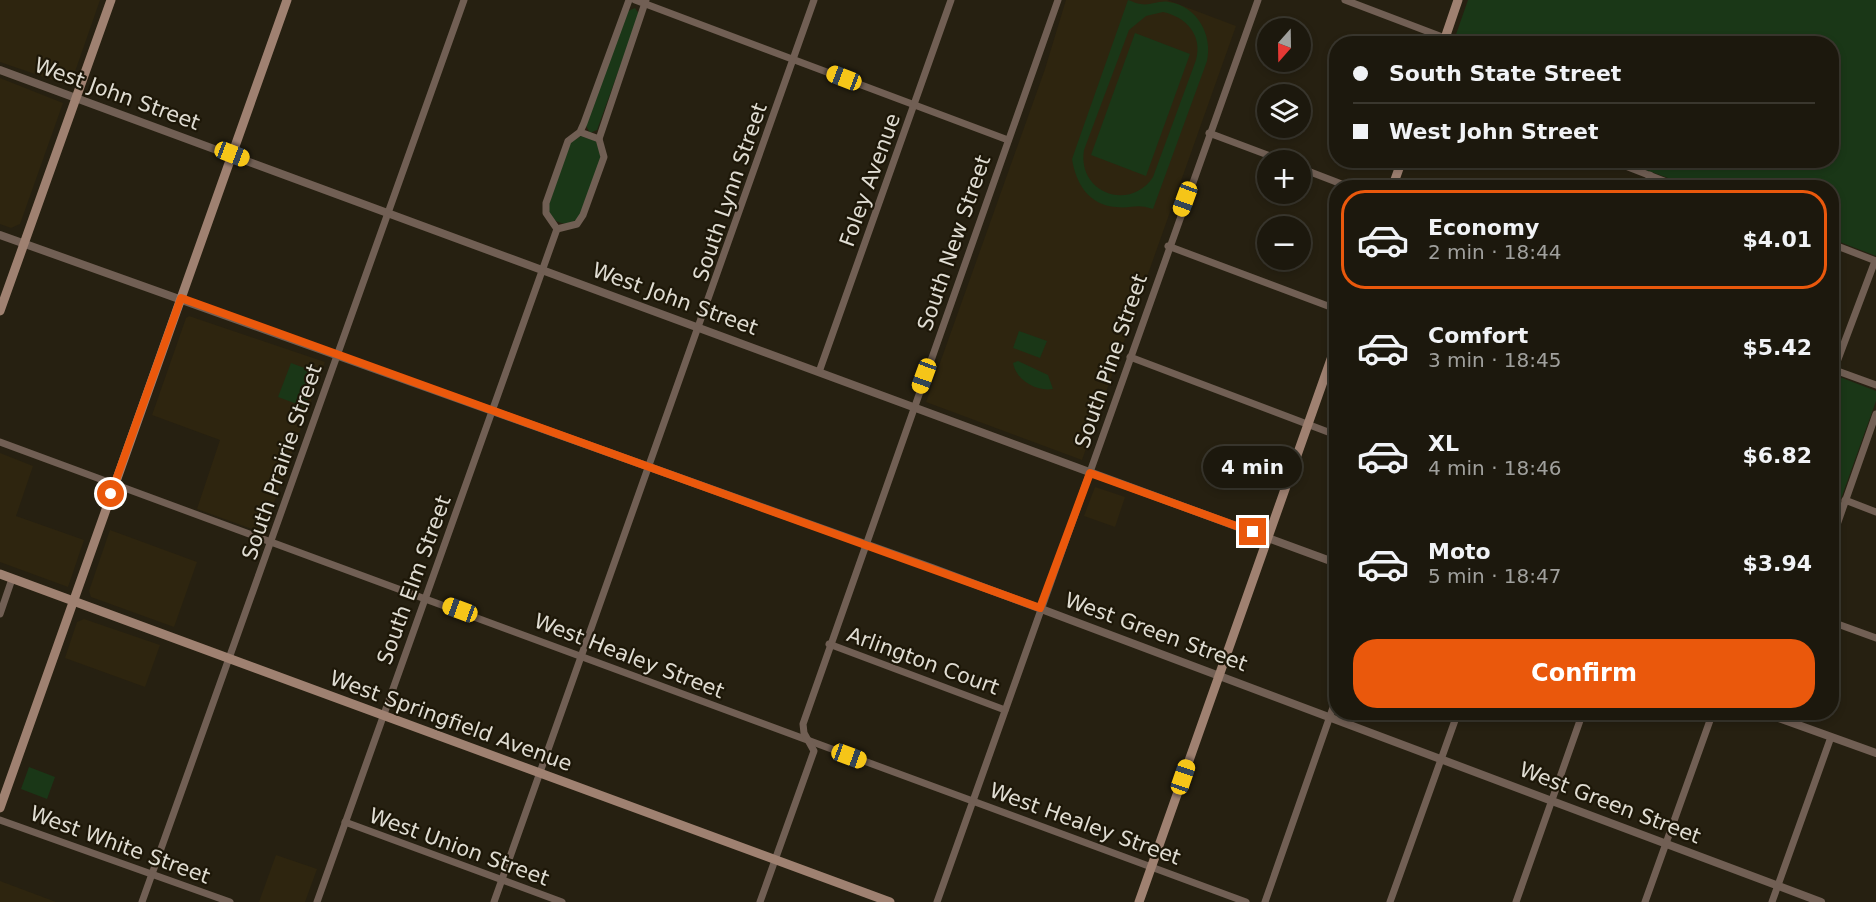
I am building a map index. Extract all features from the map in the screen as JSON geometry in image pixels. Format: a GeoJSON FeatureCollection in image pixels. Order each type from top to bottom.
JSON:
{"type":"FeatureCollection","features":[{"type":"Feature","properties":{"kind":"main road"},"geometry":{"type":"LineString","coordinates":[[0,311],[111,0]]}},
{"type":"Feature","properties":{"kind":"main road"},"geometry":{"type":"LineString","coordinates":[[0,808],[287,0]]}},
{"type":"Feature","properties":{"kind":"main road"},"geometry":{"type":"LineString","coordinates":[[1446,36],[1458,0]]}},
{"type":"Feature","properties":{"kind":"main road"},"geometry":{"type":"LineString","coordinates":[[1139,902],[1329,365]]}},
{"type":"Feature","properties":{"kind":"main road","name":"West Springfield Avenue"},"geometry":{"type":"LineString","coordinates":[[0,574],[888,902]]}},
{"type":"Feature","properties":{"kind":"street","name":"South Prairie Street"},"geometry":{"type":"LineString","coordinates":[[142,902],[464,0]]}},
{"type":"Feature","properties":{"kind":"street"},"geometry":{"type":"LineString","coordinates":[[629,0],[580,132],[568,141],[546,202],[546,213],[557,229],[577,224],[584,215],[604,157],[599,139],[646,2]]}},
{"type":"Feature","properties":{"kind":"street"},"geometry":{"type":"LineString","coordinates":[[635,0],[646,2],[1008,140]]}},
{"type":"Feature","properties":{"kind":"street","name":"South Lynn Street"},"geometry":{"type":"LineString","coordinates":[[494,902],[583,656],[648,466],[700,327],[814,0]]}},
{"type":"Feature","properties":{"kind":"street","name":"Foley Avenue"},"geometry":{"type":"LineString","coordinates":[[819,372],[951,0]]}},
{"type":"Feature","properties":{"kind":"street","name":"South New Street"},"geometry":{"type":"LineString","coordinates":[[760,902],[814,751],[802,727],[864,543],[1058,0]]}},
{"type":"Feature","properties":{"kind":"street","name":"South Pine Street"},"geometry":{"type":"LineString","coordinates":[[937,902],[1090,473],[1168,246],[1258,0]]}},
{"type":"Feature","properties":{"kind":"street"},"geometry":{"type":"LineString","coordinates":[[1345,0],[1432,36]]}},
{"type":"Feature","properties":{"kind":"street","name":"West John Street"},"geometry":{"type":"LineString","coordinates":[[0,70],[1329,560]]}},
{"type":"Feature","properties":{"kind":"street"},"geometry":{"type":"LineString","coordinates":[[580,132],[599,139]]}},
{"type":"Feature","properties":{"kind":"street"},"geometry":{"type":"LineString","coordinates":[[1209,133],[1257,151]]}},
{"type":"Feature","properties":{"kind":"street"},"geometry":{"type":"LineString","coordinates":[[1630,168],[1661,180]]}},
{"type":"Feature","properties":{"kind":"street"},"geometry":{"type":"LineString","coordinates":[[1311,172],[1331,180]]}},
{"type":"Feature","properties":{"kind":"street"},"geometry":{"type":"LineString","coordinates":[[1649,180],[1650,176]]}},
{"type":"Feature","properties":{"kind":"street","name":"South Elm Street"},"geometry":{"type":"LineString","coordinates":[[317,902],[557,229]]}},
{"type":"Feature","properties":{"kind":"street","name":"West Green Street"},"geometry":{"type":"LineString","coordinates":[[0,235],[864,543],[1329,717]]}},
{"type":"Feature","properties":{"kind":"street"},"geometry":{"type":"LineString","coordinates":[[1168,246],[1329,306]]}},
{"type":"Feature","properties":{"kind":"street"},"geometry":{"type":"LineString","coordinates":[[1839,247],[1876,261],[1839,354]]}},
{"type":"Feature","properties":{"kind":"street"},"geometry":{"type":"LineString","coordinates":[[1130,357],[1329,432]]}},
{"type":"Feature","properties":{"kind":"street"},"geometry":{"type":"LineString","coordinates":[[1839,371],[1876,386]]}},
{"type":"Feature","properties":{"kind":"street"},"geometry":{"type":"LineString","coordinates":[[1839,518],[1876,414]]}},
{"type":"Feature","properties":{"kind":"street","name":"West Healey Street"},"geometry":{"type":"LineString","coordinates":[[0,442],[1246,902]]}},
{"type":"Feature","properties":{"kind":"street"},"geometry":{"type":"LineString","coordinates":[[1845,500],[1876,512]]}},
{"type":"Feature","properties":{"kind":"street"},"geometry":{"type":"LineString","coordinates":[[0,614],[12,579]]}},
{"type":"Feature","properties":{"kind":"street"},"geometry":{"type":"LineString","coordinates":[[1839,625],[1876,638]]}},
{"type":"Feature","properties":{"kind":"street","name":"Arlington Court"},"geometry":{"type":"LineString","coordinates":[[830,644],[1005,710]]}},
{"type":"Feature","properties":{"kind":"street"},"geometry":{"type":"LineString","coordinates":[[1265,902],[1329,720]]}},
{"type":"Feature","properties":{"kind":"street","name":"West Green Street"},"geometry":{"type":"LineString","coordinates":[[1338,720],[1821,902]]}},
{"type":"Feature","properties":{"kind":"street"},"geometry":{"type":"LineString","coordinates":[[1390,902],[1455,720]]}},
{"type":"Feature","properties":{"kind":"street"},"geometry":{"type":"LineString","coordinates":[[1516,902],[1580,720]]}},
{"type":"Feature","properties":{"kind":"street"},"geometry":{"type":"LineString","coordinates":[[1645,902],[1710,720]]}},
{"type":"Feature","properties":{"kind":"street"},"geometry":{"type":"LineString","coordinates":[[1784,720],[1876,753]]}},
{"type":"Feature","properties":{"kind":"street"},"geometry":{"type":"LineString","coordinates":[[1772,902],[1831,737]]}},
{"type":"Feature","properties":{"kind":"street","name":"West White Street"},"geometry":{"type":"LineString","coordinates":[[0,820],[230,902]]}},
{"type":"Feature","properties":{"kind":"street","name":"West Union Street"},"geometry":{"type":"LineString","coordinates":[[345,822],[562,902]]}},
{"type":"Feature","properties":{"kind":"shaded area"},"geometry":{"type":"Polygon","coordinates":[[[0,0],[100,0],[70,86],[0,62],[0,0]]]}},
{"type":"Feature","properties":{"kind":"shaded area"},"geometry":{"type":"Polygon","coordinates":[[[1066,0],[1167,0],[1236,26],[1082,460],[926,402],[1045,69],[1066,0]]]}},
{"type":"Feature","properties":{"kind":"shaded area"},"geometry":{"type":"Polygon","coordinates":[[[0,78],[63,103],[20,224],[11,228],[0,224],[0,78]]]}},
{"type":"Feature","properties":{"kind":"shaded area"},"geometry":{"type":"Polygon","coordinates":[[[189,316],[325,362],[263,533],[197,509],[220,440],[152,415],[186,318],[189,316]]]}},
{"type":"Feature","properties":{"kind":"shaded area"},"geometry":{"type":"Polygon","coordinates":[[[0,453],[33,466],[16,516],[84,540],[68,587],[0,562],[0,453]]]}},
{"type":"Feature","properties":{"kind":"shaded area"},"geometry":{"type":"Polygon","coordinates":[[[1095,487],[1125,497],[1115,527],[1084,516],[1095,487]]]}},
{"type":"Feature","properties":{"kind":"shaded area"},"geometry":{"type":"Polygon","coordinates":[[[110,530],[197,562],[174,627],[91,597],[89,591],[110,530]]]}},
{"type":"Feature","properties":{"kind":"shaded area"},"geometry":{"type":"Polygon","coordinates":[[[84,619],[160,645],[145,687],[65,658],[77,622],[84,619]]]}},
{"type":"Feature","properties":{"kind":"shaded area"},"geometry":{"type":"Polygon","coordinates":[[[276,855],[317,869],[305,902],[259,902],[276,855]]]}},
{"type":"Feature","properties":{"kind":"shaded area"},"geometry":{"type":"Polygon","coordinates":[[[0,881],[56,902],[0,902],[0,881]]]}},
{"type":"Feature","properties":{"kind":"green space"},"geometry":{"type":"Polygon","coordinates":[[[1128,0],[1138,4],[1169,2],[1188,9],[1201,23],[1205,32],[1208,41],[1207,61],[1153,209],[1142,206],[1116,207],[1091,198],[1077,177],[1072,159],[1128,0]],[[1163,12],[1146,16],[1129,30],[1084,150],[1084,165],[1089,177],[1097,187],[1107,193],[1132,194],[1143,188],[1153,177],[1196,60],[1198,51],[1195,35],[1191,28],[1171,14],[1163,12]]]}},
{"type":"Feature","properties":{"kind":"green space"},"geometry":{"type":"Polygon","coordinates":[[[1468,0],[1876,0],[1876,256],[1839,242],[1839,180],[1674,180],[1640,168],[1839,168],[1839,36],[1455,36],[1468,0]]]}},
{"type":"Feature","properties":{"kind":"green space"},"geometry":{"type":"Polygon","coordinates":[[[635,8],[639,14],[597,130],[590,133],[586,126],[628,11],[635,8]]]}},
{"type":"Feature","properties":{"kind":"green space"},"geometry":{"type":"Polygon","coordinates":[[[1135,33],[1190,54],[1146,176],[1091,155],[1135,33]]]}},
{"type":"Feature","properties":{"kind":"green space"},"geometry":{"type":"Polygon","coordinates":[[[581,136],[596,141],[601,157],[579,218],[569,223],[560,223],[549,213],[548,207],[570,143],[581,136]]]}},
{"type":"Feature","properties":{"kind":"green space"},"geometry":{"type":"Polygon","coordinates":[[[1019,331],[1047,341],[1040,358],[1013,348],[1019,331]]]}},
{"type":"Feature","properties":{"kind":"green space"},"geometry":{"type":"Polygon","coordinates":[[[1018,361],[1048,375],[1053,389],[1040,389],[1028,384],[1015,369],[1013,363],[1018,361]]]}},
{"type":"Feature","properties":{"kind":"green space"},"geometry":{"type":"Polygon","coordinates":[[[291,363],[318,373],[305,407],[278,397],[291,363]]]}},
{"type":"Feature","properties":{"kind":"green space"},"geometry":{"type":"Polygon","coordinates":[[[1839,377],[1876,391],[1876,401],[1839,504],[1839,377]]]}},
{"type":"Feature","properties":{"kind":"green space"},"geometry":{"type":"Polygon","coordinates":[[[29,767],[55,777],[47,799],[21,789],[29,767]]]}},
{"type":"Feature","properties":{"kind":"route"},"geometry":{"type":"LineString","coordinates":[[111,494],[181,298],[1040,608],[1090,473],[1253,532]]}}]}
